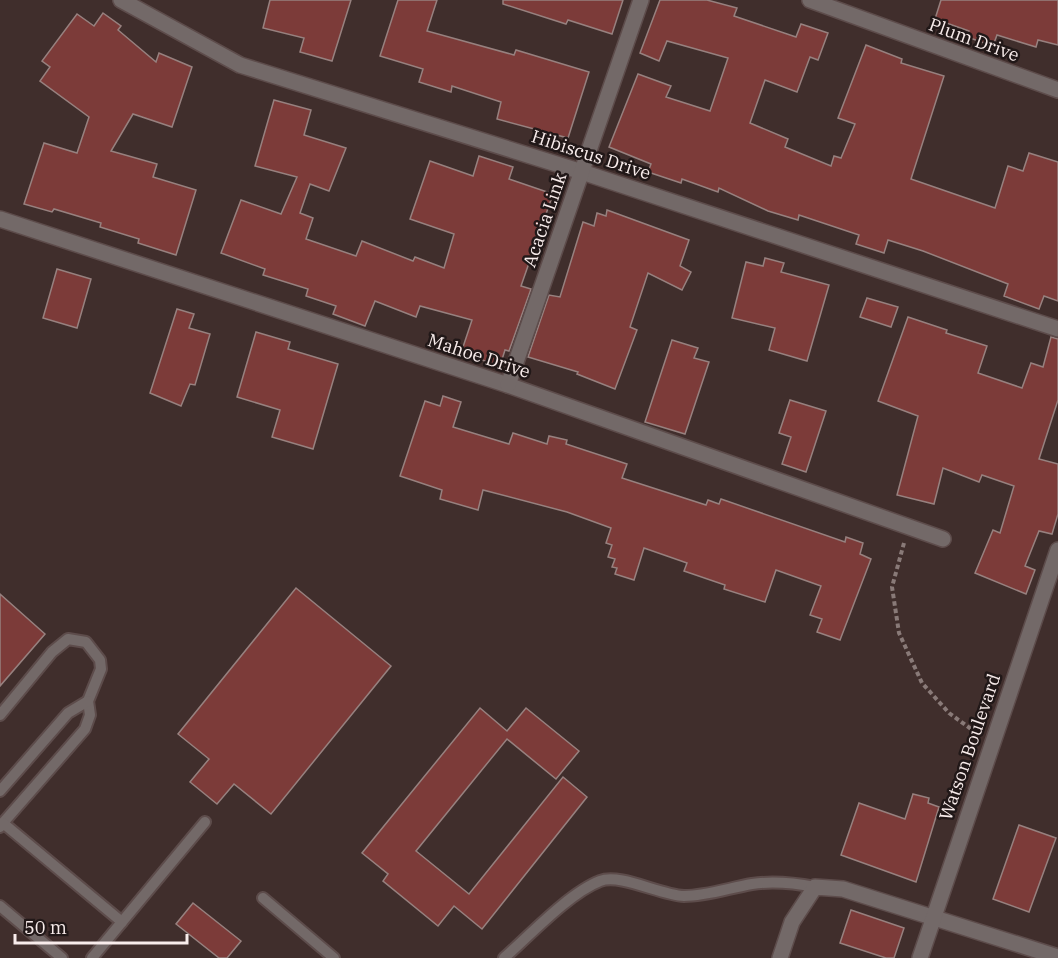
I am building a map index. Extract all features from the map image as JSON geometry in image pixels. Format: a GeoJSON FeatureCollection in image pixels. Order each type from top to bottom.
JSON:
{"type":"FeatureCollection","features":[{"type":"Feature","properties":{"kind":"street","name":"Hibiscus Drive"},"geometry":{"type":"LineString","coordinates":[[121,0],[240,64],[582,172],[1058,329]]}},
{"type":"Feature","properties":{"kind":"street","name":"Acacia Link"},"geometry":{"type":"LineString","coordinates":[[508,385],[641,0]]}},
{"type":"Feature","properties":{"kind":"street","name":"Plum Drive"},"geometry":{"type":"LineString","coordinates":[[810,0],[1058,90]]}},
{"type":"Feature","properties":{"kind":"street","name":"Mahoe Drive"},"geometry":{"type":"LineString","coordinates":[[0,219],[508,385],[943,539]]}},
{"type":"Feature","properties":{"kind":"street","name":"Watson Boulevard"},"geometry":{"type":"LineString","coordinates":[[920,958],[1058,550]]}},
{"type":"Feature","properties":{"kind":"street"},"geometry":{"type":"LineString","coordinates":[[780,958],[792,922],[815,887],[843,889],[1058,957]]}},
{"type":"Feature","properties":{"kind":"lane"},"geometry":{"type":"LineString","coordinates":[[0,716],[52,652],[68,639],[86,642],[100,660],[99,678],[88,701],[68,713],[0,791]]}},
{"type":"Feature","properties":{"kind":"lane"},"geometry":{"type":"LineString","coordinates":[[88,701],[90,715],[85,729],[2,825],[122,922]]}},
{"type":"Feature","properties":{"kind":"lane"},"geometry":{"type":"LineString","coordinates":[[92,958],[205,822]]}},
{"type":"Feature","properties":{"kind":"lane"},"geometry":{"type":"LineString","coordinates":[[504,958],[582,891],[602,880],[623,881],[662,894],[685,896],[753,884],[789,882],[815,887]]}},
{"type":"Feature","properties":{"kind":"lane"},"geometry":{"type":"LineString","coordinates":[[263,898],[334,958]]}},
{"type":"Feature","properties":{"kind":"lane"},"geometry":{"type":"LineString","coordinates":[[0,906],[62,958]]}},
{"type":"Feature","properties":{"kind":"path"},"geometry":{"type":"LineString","coordinates":[[908,528],[892,587],[899,633],[922,683],[949,713],[992,744]]}},
{"type":"Feature","properties":{"kind":"building"},"geometry":{"type":"Polygon","coordinates":[[[270,0],[351,0],[332,61],[300,52],[304,38],[263,28],[270,0]]]}},
{"type":"Feature","properties":{"kind":"building"},"geometry":{"type":"Polygon","coordinates":[[[398,0],[437,0],[427,31],[514,55],[516,50],[589,72],[568,138],[497,119],[501,102],[452,86],[451,92],[419,82],[423,69],[380,56],[398,0]]]}},
{"type":"Feature","properties":{"kind":"building"},"geometry":{"type":"Polygon","coordinates":[[[503,0],[623,0],[612,34],[568,20],[566,24],[503,4],[503,0]]]}},
{"type":"Feature","properties":{"kind":"building"},"geometry":{"type":"Polygon","coordinates":[[[660,0],[707,0],[737,8],[734,16],[796,37],[801,24],[828,33],[818,60],[810,57],[797,92],[765,80],[750,123],[788,139],[785,147],[831,166],[834,156],[841,158],[855,124],[838,118],[866,45],[902,59],[901,63],[944,76],[911,179],[995,208],[1008,166],[1023,171],[1029,153],[1058,162],[1058,301],[1044,296],[1039,309],[1004,296],[1008,284],[923,251],[888,240],[884,253],[856,244],[859,235],[799,215],[798,220],[768,211],[719,188],[718,192],[682,179],[681,183],[648,172],[651,164],[609,147],[638,74],[671,86],[666,97],[710,111],[728,58],[667,41],[659,61],[640,53],[660,0]]]}},
{"type":"Feature","properties":{"kind":"building"},"geometry":{"type":"Polygon","coordinates":[[[941,0],[1058,0],[1058,45],[1038,40],[1036,47],[997,35],[993,46],[967,37],[969,31],[935,19],[941,0]]]}},
{"type":"Feature","properties":{"kind":"building"},"geometry":{"type":"Polygon","coordinates":[[[103,13],[121,26],[118,30],[156,62],[159,53],[192,67],[172,127],[133,114],[111,151],[157,164],[153,177],[196,190],[176,255],[138,243],[139,239],[100,227],[101,223],[54,209],[52,212],[24,204],[44,143],[77,153],[89,117],[40,81],[50,67],[42,61],[77,14],[94,26],[103,13]]]}},
{"type":"Feature","properties":{"kind":"building"},"geometry":{"type":"Polygon","coordinates":[[[274,100],[311,110],[304,135],[346,148],[329,191],[310,184],[300,213],[313,218],[306,239],[356,256],[362,241],[413,261],[415,257],[444,268],[454,234],[410,219],[430,161],[473,176],[479,156],[513,167],[509,179],[553,194],[521,286],[531,289],[509,351],[505,350],[500,366],[461,353],[472,320],[420,306],[416,317],[375,301],[365,326],[333,314],[336,306],[306,296],[308,289],[263,275],[265,269],[221,253],[241,200],[281,214],[297,177],[255,166],[274,100]]]}},
{"type":"Feature","properties":{"kind":"building"},"geometry":{"type":"Polygon","coordinates":[[[607,210],[689,240],[680,266],[691,272],[682,290],[648,273],[630,327],[637,330],[615,389],[577,374],[578,372],[528,357],[549,295],[560,297],[583,222],[594,226],[597,213],[606,216],[607,210]]]}},
{"type":"Feature","properties":{"kind":"building"},"geometry":{"type":"Polygon","coordinates":[[[765,258],[784,263],[781,272],[829,285],[807,361],[769,350],[775,328],[732,318],[746,262],[763,266],[765,258]]]}},
{"type":"Feature","properties":{"kind":"building"},"geometry":{"type":"Polygon","coordinates":[[[57,269],[91,279],[77,328],[43,318],[57,269]]]}},
{"type":"Feature","properties":{"kind":"building"},"geometry":{"type":"Polygon","coordinates":[[[867,298],[898,307],[891,327],[860,317],[867,298]]]}},
{"type":"Feature","properties":{"kind":"building"},"geometry":{"type":"Polygon","coordinates":[[[177,309],[194,314],[189,328],[210,334],[195,385],[190,384],[181,406],[150,393],[177,309]]]}},
{"type":"Feature","properties":{"kind":"building"},"geometry":{"type":"Polygon","coordinates":[[[908,317],[947,330],[946,333],[987,346],[978,373],[1022,388],[1031,363],[1043,367],[1051,337],[1058,339],[1058,400],[1039,459],[1058,464],[1058,514],[1052,534],[1039,531],[1025,566],[1035,570],[1026,594],[975,573],[993,530],[1000,533],[1014,486],[982,475],[979,482],[943,468],[934,504],[897,495],[918,416],[878,401],[908,317]]]}},
{"type":"Feature","properties":{"kind":"building"},"geometry":{"type":"Polygon","coordinates":[[[256,332],[290,342],[288,349],[338,364],[313,449],[272,437],[280,410],[237,397],[256,332]]]}},
{"type":"Feature","properties":{"kind":"building"},"geometry":{"type":"Polygon","coordinates":[[[672,340],[698,348],[694,358],[709,362],[685,434],[645,422],[672,340]]]}},
{"type":"Feature","properties":{"kind":"building"},"geometry":{"type":"Polygon","coordinates":[[[443,396],[461,402],[453,427],[509,444],[513,433],[547,444],[549,436],[567,440],[566,444],[627,464],[622,478],[706,505],[708,500],[719,504],[721,499],[845,542],[846,537],[863,543],[860,554],[871,559],[840,640],[817,632],[822,619],[810,615],[821,586],[776,570],[765,602],[724,589],[725,585],[684,571],[687,563],[644,548],[634,580],[615,574],[617,568],[612,567],[615,559],[608,557],[612,545],[606,543],[611,528],[567,512],[483,490],[478,510],[440,499],[442,490],[400,476],[425,401],[440,406],[443,396]]]}},
{"type":"Feature","properties":{"kind":"building"},"geometry":{"type":"Polygon","coordinates":[[[790,400],[826,411],[806,472],[782,464],[791,437],[779,433],[790,400]]]}},
{"type":"Feature","properties":{"kind":"building"},"geometry":{"type":"Polygon","coordinates":[[[296,588],[391,666],[271,814],[234,784],[217,804],[190,782],[209,759],[178,734],[296,588]]]}},
{"type":"Feature","properties":{"kind":"building"},"geometry":{"type":"Polygon","coordinates":[[[0,594],[45,634],[0,686],[0,594]]]}},
{"type":"Feature","properties":{"kind":"building"},"geometry":{"type":"Polygon","coordinates":[[[480,708],[507,731],[526,708],[579,751],[556,779],[507,739],[416,851],[469,894],[563,777],[587,797],[482,929],[454,906],[438,926],[383,881],[388,874],[362,853],[480,708]]]}},
{"type":"Feature","properties":{"kind":"building"},"geometry":{"type":"Polygon","coordinates":[[[913,794],[929,798],[928,803],[939,807],[916,882],[841,855],[859,803],[905,819],[913,794]]]}},
{"type":"Feature","properties":{"kind":"building"},"geometry":{"type":"Polygon","coordinates":[[[1019,825],[1056,838],[1029,912],[993,899],[1019,825]]]}},
{"type":"Feature","properties":{"kind":"building"},"geometry":{"type":"Polygon","coordinates":[[[193,903],[241,941],[227,958],[219,958],[176,924],[193,903]]]}},
{"type":"Feature","properties":{"kind":"building"},"geometry":{"type":"Polygon","coordinates":[[[851,910],[904,928],[894,958],[886,958],[840,943],[851,910]]]}}]}
